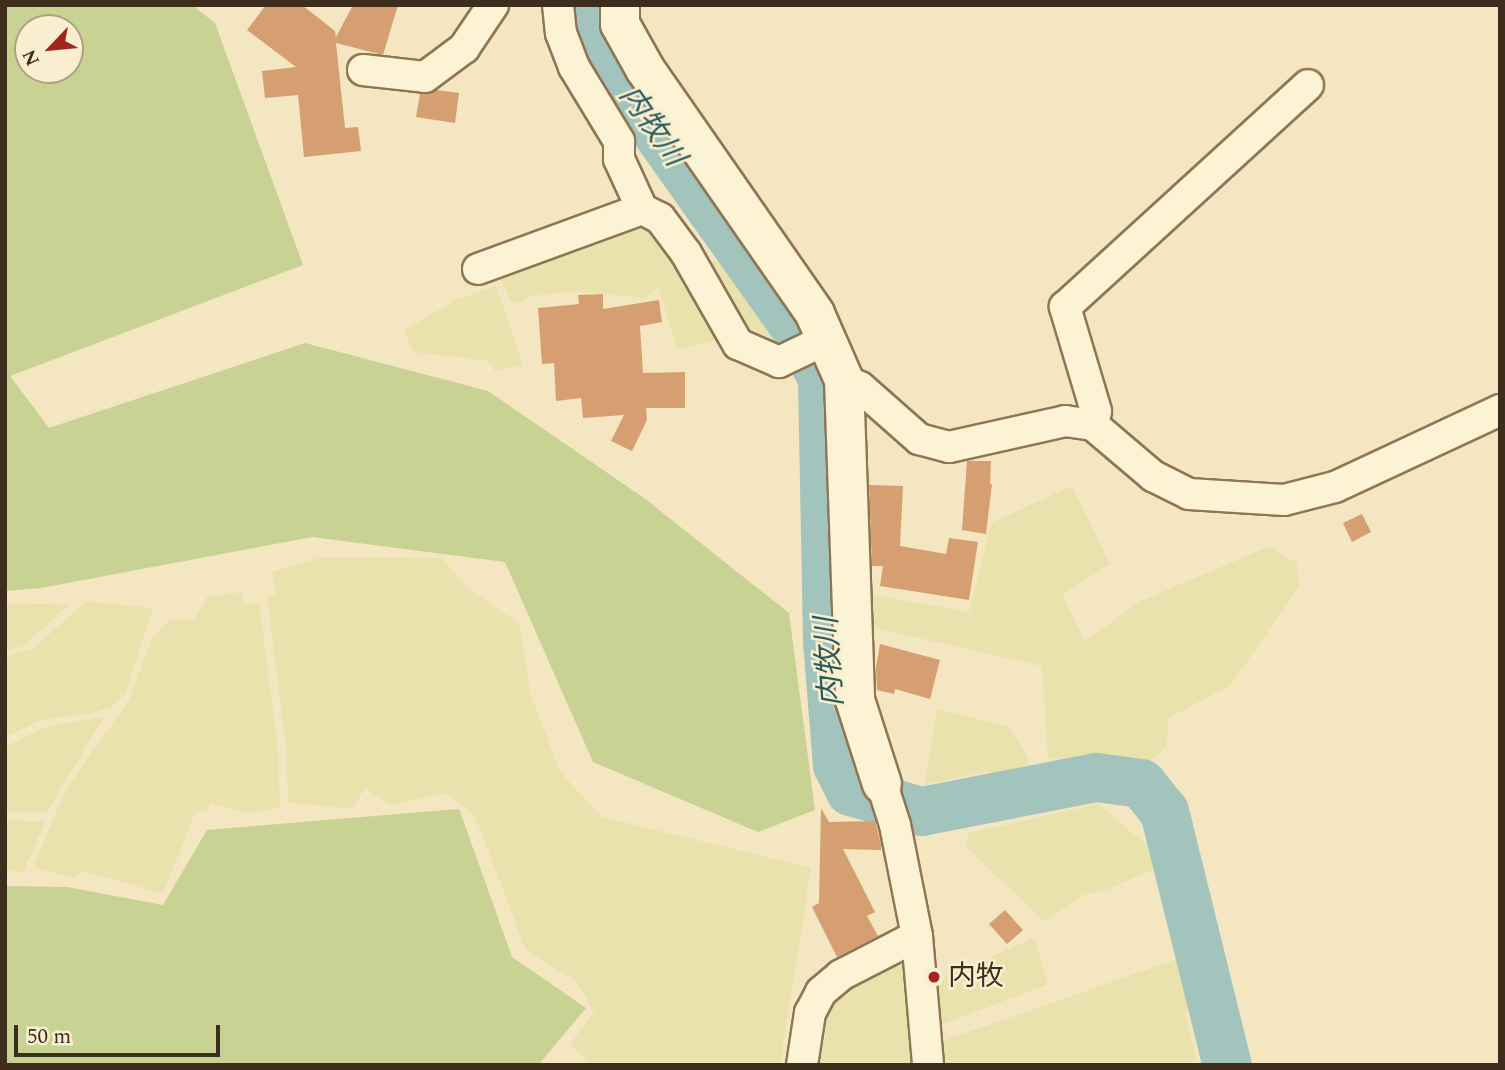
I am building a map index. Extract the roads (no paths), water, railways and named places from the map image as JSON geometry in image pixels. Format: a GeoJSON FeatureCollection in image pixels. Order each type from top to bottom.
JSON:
{"type":"FeatureCollection","features":[{"type":"Feature","properties":{"kind":"street"},"geometry":{"type":"LineString","coordinates":[[363,69],[425,77],[464,48],[493,5]]}},
{"type":"Feature","properties":{"kind":"street"},"geometry":{"type":"LineString","coordinates":[[558,5],[561,33],[574,67],[619,141],[619,159],[642,209],[660,218],[686,253],[738,344],[779,362],[822,342]]}},
{"type":"Feature","properties":{"kind":"street"},"geometry":{"type":"LineString","coordinates":[[620,5],[620,24],[645,69],[815,314],[822,342],[844,380],[855,700],[895,825],[916,936],[929,1065]]}},
{"type":"Feature","properties":{"kind":"street"},"geometry":{"type":"LineString","coordinates":[[1093,425],[1096,411],[1065,307],[1308,85]]}},
{"type":"Feature","properties":{"kind":"street"},"geometry":{"type":"LineString","coordinates":[[478,269],[642,209]]}},
{"type":"Feature","properties":{"kind":"street"},"geometry":{"type":"LineString","coordinates":[[844,380],[860,387],[919,439],[949,447],[983,442],[1065,421],[1093,425],[1153,476],[1189,494],[1284,500],[1335,487],[1500,410]]}},
{"type":"Feature","properties":{"kind":"street"},"geometry":{"type":"LineString","coordinates":[[802,1065],[810,1013],[821,992],[841,975],[916,936]]}},
{"type":"Feature","properties":{"kind":"waterway","name":"内牧川"},"geometry":{"type":"LineString","coordinates":[[591,5],[595,46],[797,330],[822,378],[827,641],[837,765],[850,791],[921,811],[1096,777],[1141,783],[1164,811],[1227,1065]]}},
{"type":"Feature","properties":{"kind":"place","name":"内牧"},"geometry":{"type":"Point","coordinates":[934,977]}}]}
